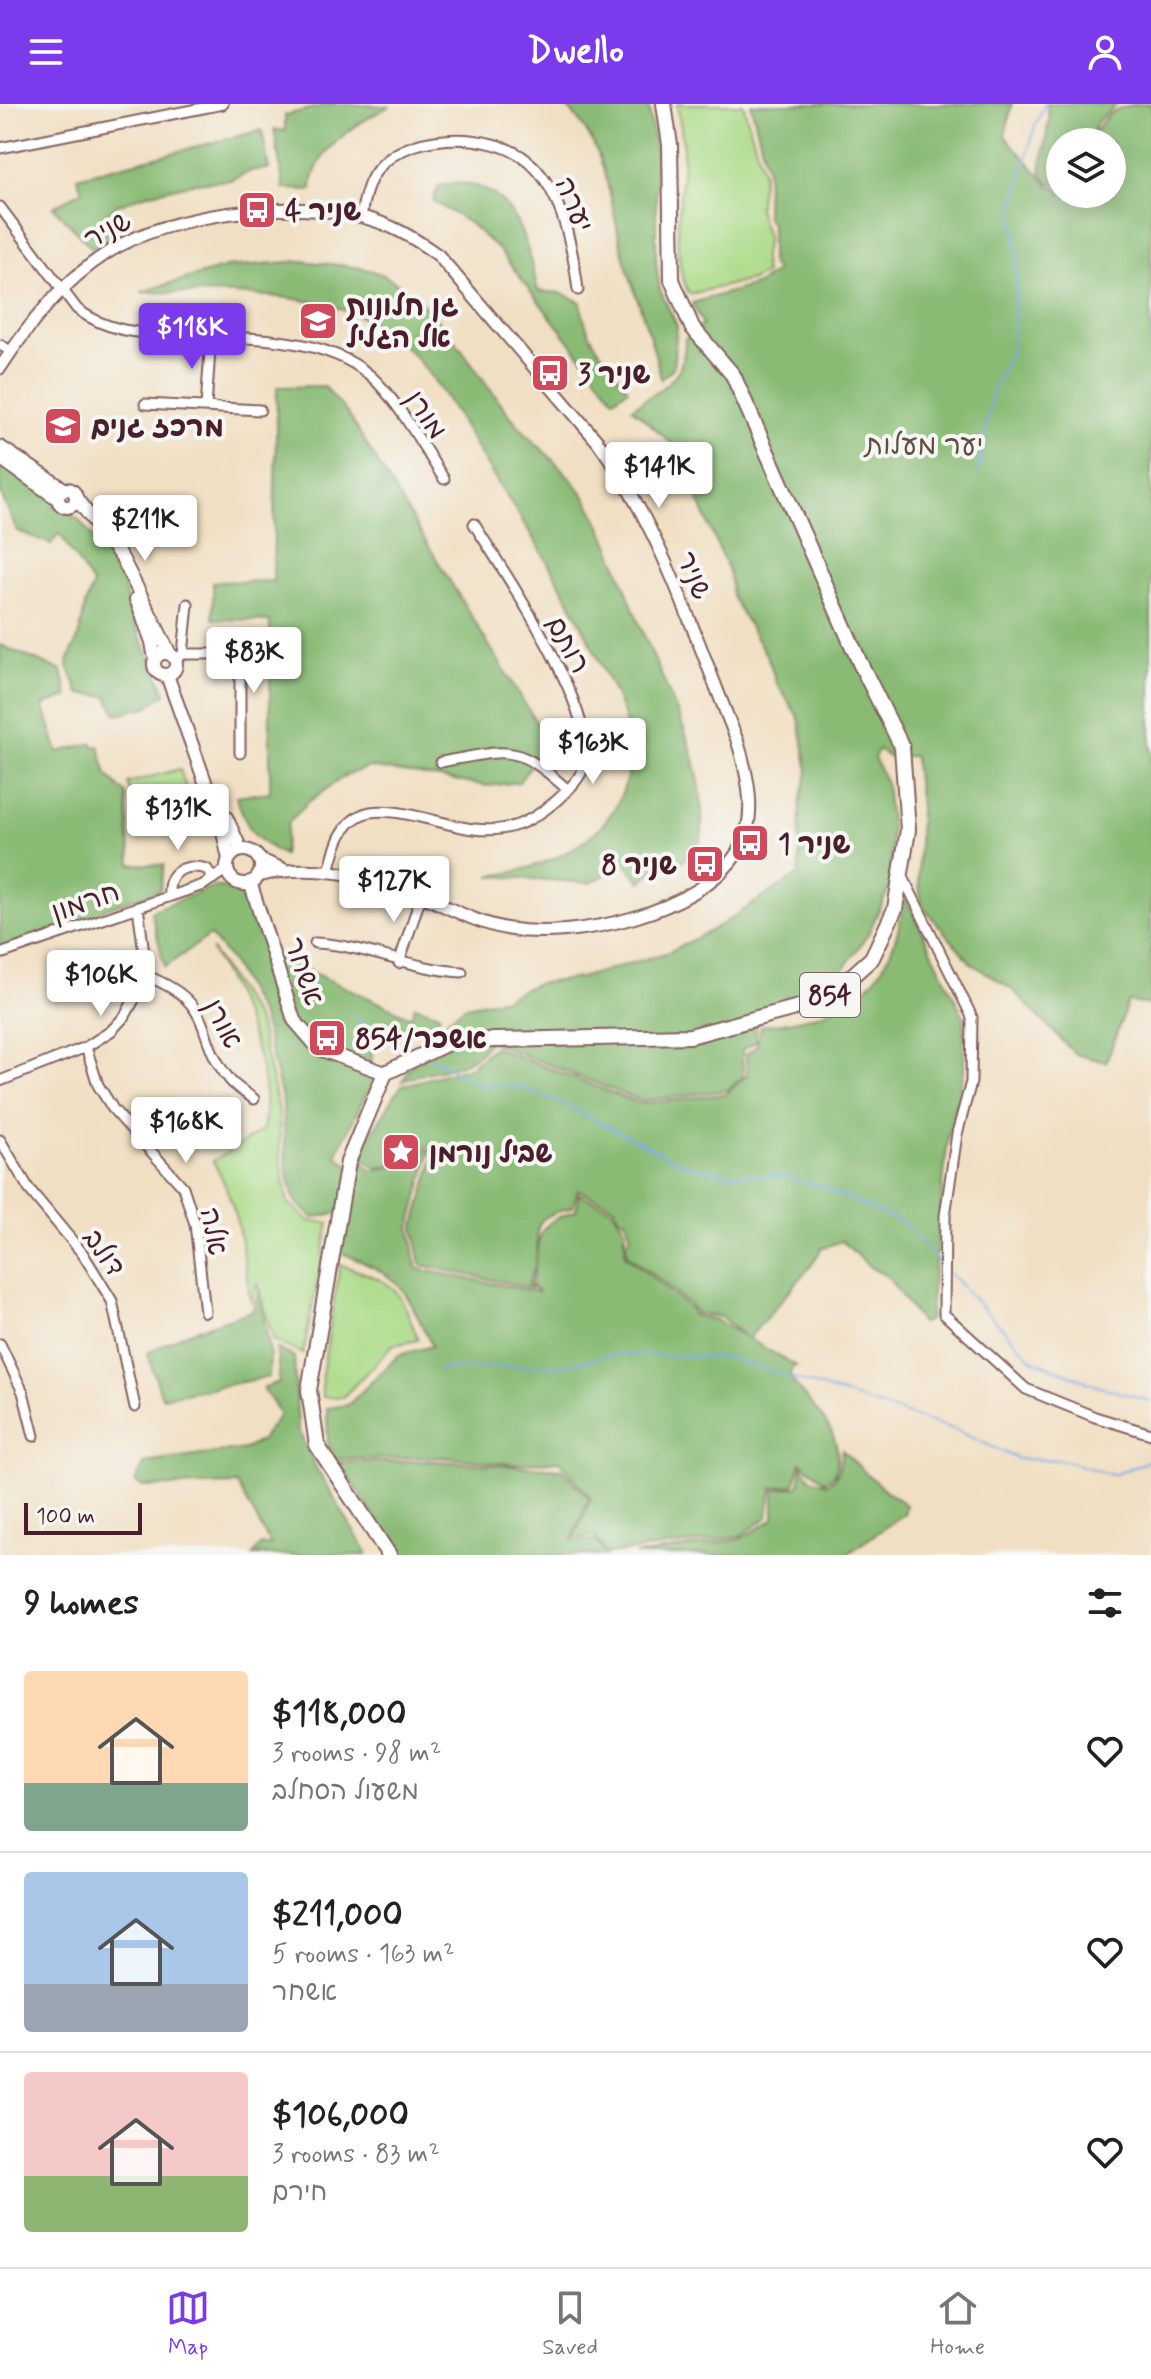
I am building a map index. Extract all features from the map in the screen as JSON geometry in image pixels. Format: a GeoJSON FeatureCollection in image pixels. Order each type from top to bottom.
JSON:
{"type":"FeatureCollection","features":[{"type":"Feature","properties":{"kind":"main road","name":"854"},"geometry":{"type":"LineString","coordinates":[[385,1073],[452,1041],[690,1036],[825,1000],[872,958],[895,909],[908,830],[902,747],[860,663],[733,375],[692,327],[672,280],[670,145],[664,104]]}},
{"type":"Feature","properties":{"kind":"main road"},"geometry":{"type":"LineString","coordinates":[[0,447],[67,498],[122,558],[174,663],[224,811],[241,850]]}},
{"type":"Feature","properties":{"kind":"main road"},"geometry":{"type":"LineString","coordinates":[[0,458],[67,498],[121,570],[152,642],[157,672],[174,663]]}},
{"type":"Feature","properties":{"kind":"main road"},"geometry":{"type":"LineString","coordinates":[[155,659],[163,653],[174,663],[223,832],[228,864],[236,881],[254,879],[259,859],[251,852],[241,850]]}},
{"type":"Feature","properties":{"kind":"main road"},"geometry":{"type":"LineString","coordinates":[[228,864],[241,850]]}},
{"type":"Feature","properties":{"kind":"main road","name":"אשחר"},"geometry":{"type":"LineString","coordinates":[[254,879],[294,1020],[319,1049],[385,1073]]}},
{"type":"Feature","properties":{"kind":"main road"},"geometry":{"type":"LineString","coordinates":[[385,1073],[348,1162],[309,1390],[317,1445],[389,1555]]}},
{"type":"Feature","properties":{"kind":"street"},"geometry":{"type":"LineString","coordinates":[[0,148],[223,104]]}},
{"type":"Feature","properties":{"kind":"street","name":"יערה"},"geometry":{"type":"LineString","coordinates":[[361,217],[374,174],[388,159],[409,149],[463,138],[508,147],[530,162],[557,202],[578,290]]}},
{"type":"Feature","properties":{"kind":"street","name":"מורן"},"geometry":{"type":"LineString","coordinates":[[0,207],[77,309],[110,328],[126,333],[211,337],[310,348],[361,368],[398,408],[444,479]]}},
{"type":"Feature","properties":{"kind":"street","name":"שניר"},"geometry":{"type":"LineString","coordinates":[[0,368],[5,348],[62,286],[109,251],[162,228],[245,213],[318,211],[361,217],[413,237],[438,255],[621,473],[651,532],[737,740],[749,785],[745,832],[738,852],[718,875],[688,895],[634,916],[564,930],[510,929],[486,924],[421,896],[329,871],[283,869],[259,859]]}},
{"type":"Feature","properties":{"kind":"street"},"geometry":{"type":"LineString","coordinates":[[206,407],[211,337]]}},
{"type":"Feature","properties":{"kind":"street"},"geometry":{"type":"LineString","coordinates":[[145,404],[260,410]]}},
{"type":"Feature","properties":{"kind":"street","name":"רותם"},"geometry":{"type":"LineString","coordinates":[[329,871],[338,840],[347,825],[361,815],[389,811],[473,829],[501,830],[537,818],[568,790],[585,764],[582,718],[503,569],[474,524]]}},
{"type":"Feature","properties":{"kind":"street"},"geometry":{"type":"LineString","coordinates":[[188,604],[174,663],[239,654]]}},
{"type":"Feature","properties":{"kind":"street"},"geometry":{"type":"LineString","coordinates":[[240,637],[240,753]]}},
{"type":"Feature","properties":{"kind":"street"},"geometry":{"type":"LineString","coordinates":[[441,762],[488,754],[525,755],[568,790]]}},
{"type":"Feature","properties":{"kind":"street","name":"חרמון"},"geometry":{"type":"LineString","coordinates":[[0,954],[213,879],[228,864]]}},
{"type":"Feature","properties":{"kind":"street"},"geometry":{"type":"LineString","coordinates":[[169,896],[170,879],[177,870],[198,866],[207,869],[213,879]]}},
{"type":"Feature","properties":{"kind":"street","name":"שניר"},"geometry":{"type":"LineString","coordinates":[[254,879],[283,869]]}},
{"type":"Feature","properties":{"kind":"street"},"geometry":{"type":"LineString","coordinates":[[902,875],[972,1017],[971,1082],[957,1134],[945,1216],[944,1314],[1026,1389],[1095,1417],[1151,1434]]}},
{"type":"Feature","properties":{"kind":"street"},"geometry":{"type":"LineString","coordinates":[[399,963],[421,896]]}},
{"type":"Feature","properties":{"kind":"street"},"geometry":{"type":"LineString","coordinates":[[0,1081],[86,1047],[111,1031],[125,1016],[147,976],[138,907]]}},
{"type":"Feature","properties":{"kind":"street"},"geometry":{"type":"LineString","coordinates":[[315,943],[345,944],[399,963],[462,972]]}},
{"type":"Feature","properties":{"kind":"street","name":"אורן"},"geometry":{"type":"LineString","coordinates":[[147,976],[172,986],[195,1005],[229,1080],[254,1099]]}},
{"type":"Feature","properties":{"kind":"street","name":"אלה"},"geometry":{"type":"LineString","coordinates":[[86,1047],[98,1085],[113,1109],[183,1187],[195,1224],[205,1312]]}},
{"type":"Feature","properties":{"kind":"street","name":"דולב"},"geometry":{"type":"LineString","coordinates":[[0,1140],[29,1189],[83,1254],[112,1301],[135,1407]]}},
{"type":"Feature","properties":{"kind":"street"},"geometry":{"type":"LineString","coordinates":[[0,1344],[23,1392],[34,1436]]}},
{"type":"Feature","properties":{"kind":"green space"},"geometry":{"type":"Polygon","coordinates":[[[331,104],[390,106],[339,139],[320,163],[312,190],[284,189],[274,129],[285,131],[285,115],[331,104]]]}},
{"type":"Feature","properties":{"kind":"green space"},"geometry":{"type":"Polygon","coordinates":[[[563,104],[648,104],[656,154],[656,262],[660,290],[677,326],[673,368],[661,379],[625,261],[599,157],[579,120],[563,104]]]}},
{"type":"Feature","properties":{"kind":"green space"},"geometry":{"type":"Polygon","coordinates":[[[677,104],[743,104],[763,172],[758,209],[767,237],[763,261],[765,273],[751,280],[689,294],[679,260],[683,147],[677,104]]]}},
{"type":"Feature","properties":{"kind":"green space","name":"יער מעלות"},"geometry":{"type":"Polygon","coordinates":[[[751,104],[1012,104],[1005,136],[1046,183],[1046,208],[1126,208],[1126,128],[1099,128],[1114,111],[1151,104],[1151,1005],[1128,1002],[1106,1062],[1075,1054],[1013,990],[971,963],[922,906],[918,878],[920,806],[914,756],[889,757],[878,750],[874,758],[886,783],[891,831],[890,886],[868,934],[842,971],[824,984],[755,1011],[756,1042],[742,1050],[743,1077],[727,1090],[641,1101],[489,1041],[472,1059],[403,1081],[422,1045],[441,1035],[447,1020],[466,1006],[505,998],[535,984],[580,978],[669,952],[718,927],[799,874],[800,802],[808,773],[799,718],[776,682],[768,658],[732,597],[729,573],[681,459],[670,442],[632,408],[662,388],[677,373],[685,339],[703,324],[692,303],[758,284],[776,271],[771,264],[771,224],[766,216],[767,169],[751,104]]]}},
{"type":"Feature","properties":{"kind":"green space"},"geometry":{"type":"Polygon","coordinates":[[[1047,104],[1117,104],[1095,128],[1048,128],[1047,104]]]}},
{"type":"Feature","properties":{"kind":"green space"},"geometry":{"type":"Polygon","coordinates":[[[262,130],[269,169],[253,170],[231,180],[194,183],[147,194],[120,204],[99,219],[113,240],[91,247],[53,207],[82,191],[77,177],[262,130]]]}},
{"type":"Feature","properties":{"kind":"green space"},"geometry":{"type":"Polygon","coordinates":[[[1046,139],[1046,179],[1041,172],[1046,139]]]}},
{"type":"Feature","properties":{"kind":"green space"},"geometry":{"type":"Polygon","coordinates":[[[455,183],[476,186],[505,205],[523,236],[538,291],[560,293],[581,302],[591,337],[628,389],[614,399],[498,249],[469,223],[433,201],[439,186],[455,183]]]}},
{"type":"Feature","properties":{"kind":"green space"},"geometry":{"type":"Polygon","coordinates":[[[302,261],[366,269],[385,276],[405,289],[440,322],[522,430],[583,493],[611,550],[685,731],[693,758],[702,812],[701,840],[683,861],[665,858],[641,882],[626,864],[590,883],[490,876],[541,864],[565,853],[586,840],[603,824],[617,804],[626,780],[630,742],[625,720],[579,619],[541,550],[446,397],[398,340],[353,313],[295,299],[141,292],[226,267],[302,261]]]}},
{"type":"Feature","properties":{"kind":"green space"},"geometry":{"type":"Polygon","coordinates":[[[324,386],[348,414],[542,732],[538,755],[519,782],[489,786],[369,767],[346,775],[307,803],[288,823],[283,855],[252,831],[236,796],[270,792],[270,621],[213,619],[213,582],[273,581],[277,387],[324,386]]]}},
{"type":"Feature","properties":{"kind":"green space"},"geometry":{"type":"Polygon","coordinates":[[[0,462],[79,520],[115,565],[123,580],[128,609],[166,694],[146,707],[117,714],[107,696],[79,694],[67,663],[79,636],[85,605],[93,585],[59,533],[51,544],[17,531],[0,492],[0,462]]]}},
{"type":"Feature","properties":{"kind":"green space"},"geometry":{"type":"Polygon","coordinates":[[[0,645],[62,671],[68,697],[43,705],[58,752],[93,743],[94,747],[99,746],[107,775],[126,794],[131,864],[164,865],[160,890],[106,908],[90,922],[34,936],[0,950],[0,645]]]}},
{"type":"Feature","properties":{"kind":"green space"},"geometry":{"type":"Polygon","coordinates":[[[180,769],[188,795],[135,810],[128,783],[180,769]]]}},
{"type":"Feature","properties":{"kind":"green space"},"geometry":{"type":"Polygon","coordinates":[[[215,886],[239,891],[269,953],[411,1017],[415,1006],[440,1014],[434,1025],[409,1029],[372,1042],[371,1084],[336,1155],[352,1168],[362,1163],[372,1171],[392,1167],[431,1148],[410,1227],[417,1269],[538,1292],[531,1285],[543,1230],[560,1217],[576,1211],[579,1194],[612,1209],[625,1229],[625,1255],[691,1309],[692,1315],[716,1320],[796,1366],[791,1369],[790,1377],[832,1433],[838,1459],[835,1474],[825,1482],[801,1462],[794,1485],[772,1488],[768,1517],[739,1537],[607,1554],[595,1536],[574,1538],[591,1498],[560,1461],[513,1464],[438,1457],[336,1459],[328,1444],[327,1408],[348,1405],[399,1355],[432,1346],[399,1285],[377,1269],[338,1251],[344,1212],[313,1218],[295,1201],[286,1168],[283,1103],[263,1020],[231,961],[210,935],[165,967],[151,911],[215,886]]]}},
{"type":"Feature","properties":{"kind":"green space"},"geometry":{"type":"Polygon","coordinates":[[[905,897],[964,1017],[964,1071],[948,1137],[929,1320],[921,1323],[887,1276],[871,1268],[842,1241],[822,1248],[811,1266],[748,1339],[721,1317],[695,1313],[692,1306],[627,1254],[626,1244],[631,1236],[626,1221],[618,1216],[615,1207],[578,1190],[573,1207],[549,1215],[539,1225],[535,1264],[528,1285],[532,1288],[421,1265],[414,1228],[434,1157],[434,1143],[387,1166],[376,1168],[364,1160],[357,1164],[363,1147],[401,1086],[470,1067],[494,1047],[640,1104],[726,1094],[747,1075],[746,1054],[757,1046],[761,1026],[819,1014],[842,1005],[877,976],[889,955],[905,897]]]}},
{"type":"Feature","properties":{"kind":"green space"},"geometry":{"type":"Polygon","coordinates":[[[211,949],[258,1022],[279,1111],[280,1158],[288,1203],[309,1221],[329,1223],[303,1354],[274,1341],[257,1284],[251,1303],[234,1212],[213,1161],[263,1130],[265,1107],[264,1084],[252,1036],[211,949]]]}},
{"type":"Feature","properties":{"kind":"green space"},"geometry":{"type":"Polygon","coordinates":[[[340,1265],[373,1277],[393,1289],[400,1297],[418,1340],[393,1345],[343,1397],[322,1397],[322,1375],[340,1265]]]}},
{"type":"Feature","properties":{"kind":"green space"},"geometry":{"type":"Polygon","coordinates":[[[260,1291],[270,1355],[269,1377],[162,1397],[147,1353],[187,1333],[252,1311],[260,1291]]]}},
{"type":"Feature","properties":{"kind":"green space"},"geometry":{"type":"Polygon","coordinates":[[[277,1349],[294,1357],[298,1430],[316,1468],[368,1555],[253,1555],[261,1545],[271,1545],[237,1484],[143,1487],[135,1482],[145,1463],[245,1449],[260,1441],[280,1414],[263,1388],[279,1382],[277,1349]]]}},
{"type":"Feature","properties":{"kind":"green space"},"geometry":{"type":"Polygon","coordinates":[[[842,1450],[880,1486],[906,1505],[904,1514],[846,1555],[634,1555],[738,1540],[774,1519],[774,1490],[799,1486],[802,1465],[811,1479],[827,1484],[832,1481],[839,1469],[842,1450]]]}},
{"type":"Feature","properties":{"kind":"green space"},"geometry":{"type":"Polygon","coordinates":[[[434,1461],[562,1469],[589,1498],[571,1541],[595,1540],[606,1555],[399,1555],[339,1462],[434,1461]]]}},
{"type":"Feature","properties":{"kind":"waterway"},"geometry":{"type":"LineString","coordinates":[[978,475],[993,389],[1012,351],[1018,259],[1012,212],[1035,126],[1045,104]]}},
{"type":"Feature","properties":{"kind":"waterway"},"geometry":{"type":"LineString","coordinates":[[356,1018],[418,1051]]}},
{"type":"Feature","properties":{"kind":"waterway"},"geometry":{"type":"LineString","coordinates":[[431,1058],[481,1085],[520,1087],[554,1100],[690,1167],[737,1175],[776,1175],[818,1185],[905,1224],[939,1263]]}},
{"type":"Feature","properties":{"kind":"waterway"},"geometry":{"type":"LineString","coordinates":[[949,1273],[1032,1359],[1097,1386],[1151,1401]]}},
{"type":"Feature","properties":{"kind":"waterway"},"geometry":{"type":"LineString","coordinates":[[438,1369],[567,1365],[614,1354],[729,1358],[956,1430],[1018,1459],[1062,1460],[1113,1475],[1151,1460]]}},
{"type":"Feature","properties":{"kind":"place","name":"שניר 4"},"geometry":{"type":"Point","coordinates":[257,210]}},
{"type":"Feature","properties":{"kind":"place","name":"גן חלונות אל הגליל"},"geometry":{"type":"Point","coordinates":[318,321]}},
{"type":"Feature","properties":{"kind":"place","name":"שניר 3"},"geometry":{"type":"Point","coordinates":[550,373]}},
{"type":"Feature","properties":{"kind":"place","name":"מרכז גנים"},"geometry":{"type":"Point","coordinates":[63,426]}},
{"type":"Feature","properties":{"kind":"place","name":"שניר 1"},"geometry":{"type":"Point","coordinates":[750,843]}},
{"type":"Feature","properties":{"kind":"place","name":"שניר 8"},"geometry":{"type":"Point","coordinates":[705,864]}},
{"type":"Feature","properties":{"kind":"place","name":"אשכר/854"},"geometry":{"type":"Point","coordinates":[327,1038]}},
{"type":"Feature","properties":{"kind":"place","name":"שביל נורמן"},"geometry":{"type":"Point","coordinates":[401,1152]}}]}
